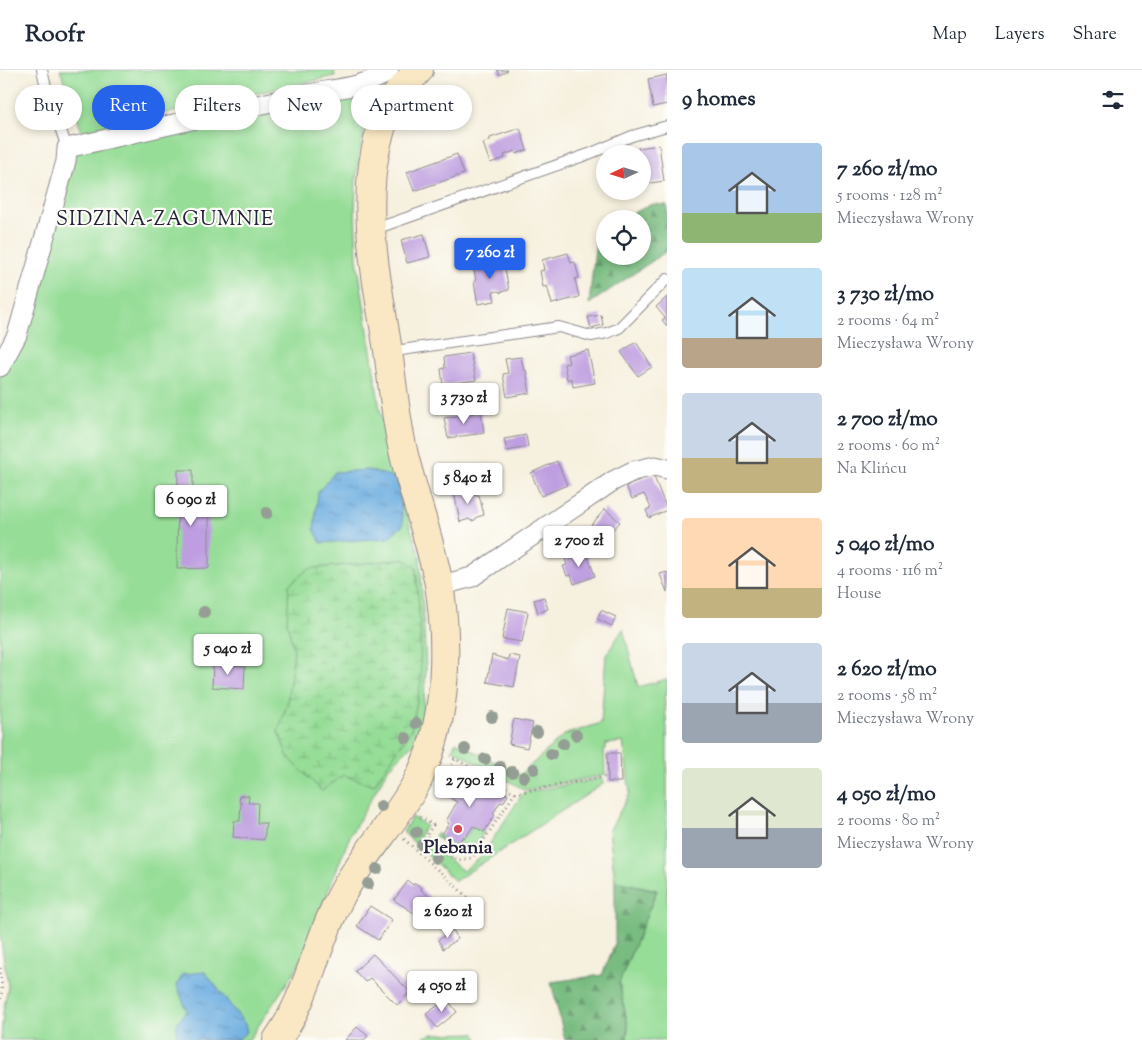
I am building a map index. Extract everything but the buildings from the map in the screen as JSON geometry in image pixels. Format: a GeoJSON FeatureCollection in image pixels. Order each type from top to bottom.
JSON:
{"type":"FeatureCollection","features":[{"type":"Feature","properties":{"kind":"street"},"geometry":{"type":"LineString","coordinates":[[0,367],[17,335],[68,148],[311,93],[391,79],[375,154],[370,199],[374,264],[405,457],[439,586],[444,666],[436,730],[426,761],[416,783],[342,893],[328,923],[301,997],[287,1026],[277,1040]]}},
{"type":"Feature","properties":{"kind":"street"},"geometry":{"type":"LineString","coordinates":[[439,586],[472,577],[613,481],[632,471],[655,466],[667,468]]}},
{"type":"Feature","properties":{"kind":"lane"},"geometry":{"type":"LineString","coordinates":[[42,70],[68,148]]}},
{"type":"Feature","properties":{"kind":"lane"},"geometry":{"type":"LineString","coordinates":[[371,230],[589,154],[632,136],[667,126]]}},
{"type":"Feature","properties":{"kind":"lane"},"geometry":{"type":"LineString","coordinates":[[388,352],[559,327],[591,336],[607,333],[619,328],[667,279]]}},
{"type":"Feature","properties":{"kind":"path"},"geometry":{"type":"LineString","coordinates":[[442,781],[455,759],[515,793],[608,776]]}},
{"type":"Feature","properties":{"kind":"path"},"geometry":{"type":"LineString","coordinates":[[424,810],[420,817],[433,825],[426,836],[458,860],[472,858],[515,793]]}},
{"type":"Feature","properties":{"kind":"path"},"geometry":{"type":"LineString","coordinates":[[389,825],[477,906]]}},
{"type":"Feature","properties":{"kind":"path"},"geometry":{"type":"LineString","coordinates":[[0,968],[2,988],[0,1002]]}},
{"type":"Feature","properties":{"kind":"green space"},"geometry":{"type":"Polygon","coordinates":[[[60,70],[334,70],[335,76],[294,85],[269,85],[269,91],[259,93],[259,85],[175,85],[175,111],[165,114],[165,85],[92,85],[92,130],[82,132],[82,85],[65,85],[60,70]]]}},
{"type":"Feature","properties":{"kind":"green space"},"geometry":{"type":"Polygon","coordinates":[[[341,96],[351,97],[351,130],[365,130],[359,154],[356,181],[357,259],[380,410],[410,526],[420,556],[426,670],[421,736],[388,769],[350,836],[298,966],[249,1040],[1,1040],[8,986],[0,934],[0,377],[25,335],[77,151],[177,130],[259,130],[259,113],[269,111],[269,130],[341,130],[341,96]]]}},
{"type":"Feature","properties":{"kind":"green space"},"geometry":{"type":"Polygon","coordinates":[[[652,204],[667,205],[667,251],[651,262],[651,210],[640,210],[652,204]]]}},
{"type":"Feature","properties":{"kind":"green space"},"geometry":{"type":"Polygon","coordinates":[[[596,239],[596,265],[646,265],[589,304],[596,239]]]}},
{"type":"Feature","properties":{"kind":"green space"},"geometry":{"type":"Polygon","coordinates":[[[404,559],[416,567],[420,626],[421,682],[411,730],[374,785],[343,775],[322,791],[288,757],[278,731],[287,705],[294,651],[287,622],[289,585],[308,569],[404,559]]]}},
{"type":"Feature","properties":{"kind":"green space"},"geometry":{"type":"Polygon","coordinates":[[[623,629],[638,687],[667,679],[667,695],[664,695],[667,730],[667,1040],[627,1040],[628,1026],[619,983],[657,890],[615,881],[609,831],[630,793],[623,742],[606,744],[606,749],[604,750],[605,775],[525,790],[452,749],[456,742],[520,775],[564,735],[601,723],[606,655],[623,629]]]}},
{"type":"Feature","properties":{"kind":"green space"},"geometry":{"type":"Polygon","coordinates":[[[603,778],[603,784],[455,881],[403,832],[412,817],[426,826],[419,836],[463,871],[481,857],[523,793],[603,778]]]}},
{"type":"Feature","properties":{"kind":"green space"},"geometry":{"type":"Polygon","coordinates":[[[473,826],[484,832],[471,853],[460,852],[435,836],[437,833],[458,847],[457,845],[463,836],[466,837],[473,826]]]}},
{"type":"Feature","properties":{"kind":"green space"},"geometry":{"type":"Polygon","coordinates":[[[615,881],[657,890],[619,983],[628,1026],[627,1040],[565,1040],[551,982],[602,975],[615,944],[615,881]]]}},
{"type":"Feature","properties":{"kind":"green space"},"geometry":{"type":"Polygon","coordinates":[[[474,1033],[479,1040],[417,1040],[432,1034],[474,1033]]]}},
{"type":"Feature","properties":{"kind":"water"},"geometry":{"type":"Polygon","coordinates":[[[368,470],[394,477],[399,486],[403,525],[388,538],[321,543],[314,529],[318,492],[335,472],[368,470]]]}},
{"type":"Feature","properties":{"kind":"water"},"geometry":{"type":"Polygon","coordinates":[[[205,972],[245,1024],[247,1032],[237,1040],[181,1040],[176,1032],[178,1021],[187,1011],[177,986],[183,974],[205,972]]]}},
{"type":"Feature","properties":{"kind":"place","name":"Plebania"},"geometry":{"type":"Point","coordinates":[458,829]}},
{"type":"Feature","properties":{"kind":"district","name":"SIDZINA-ZAGUMNIE"},"geometry":{"type":"Point","coordinates":[165,220]}}]}
